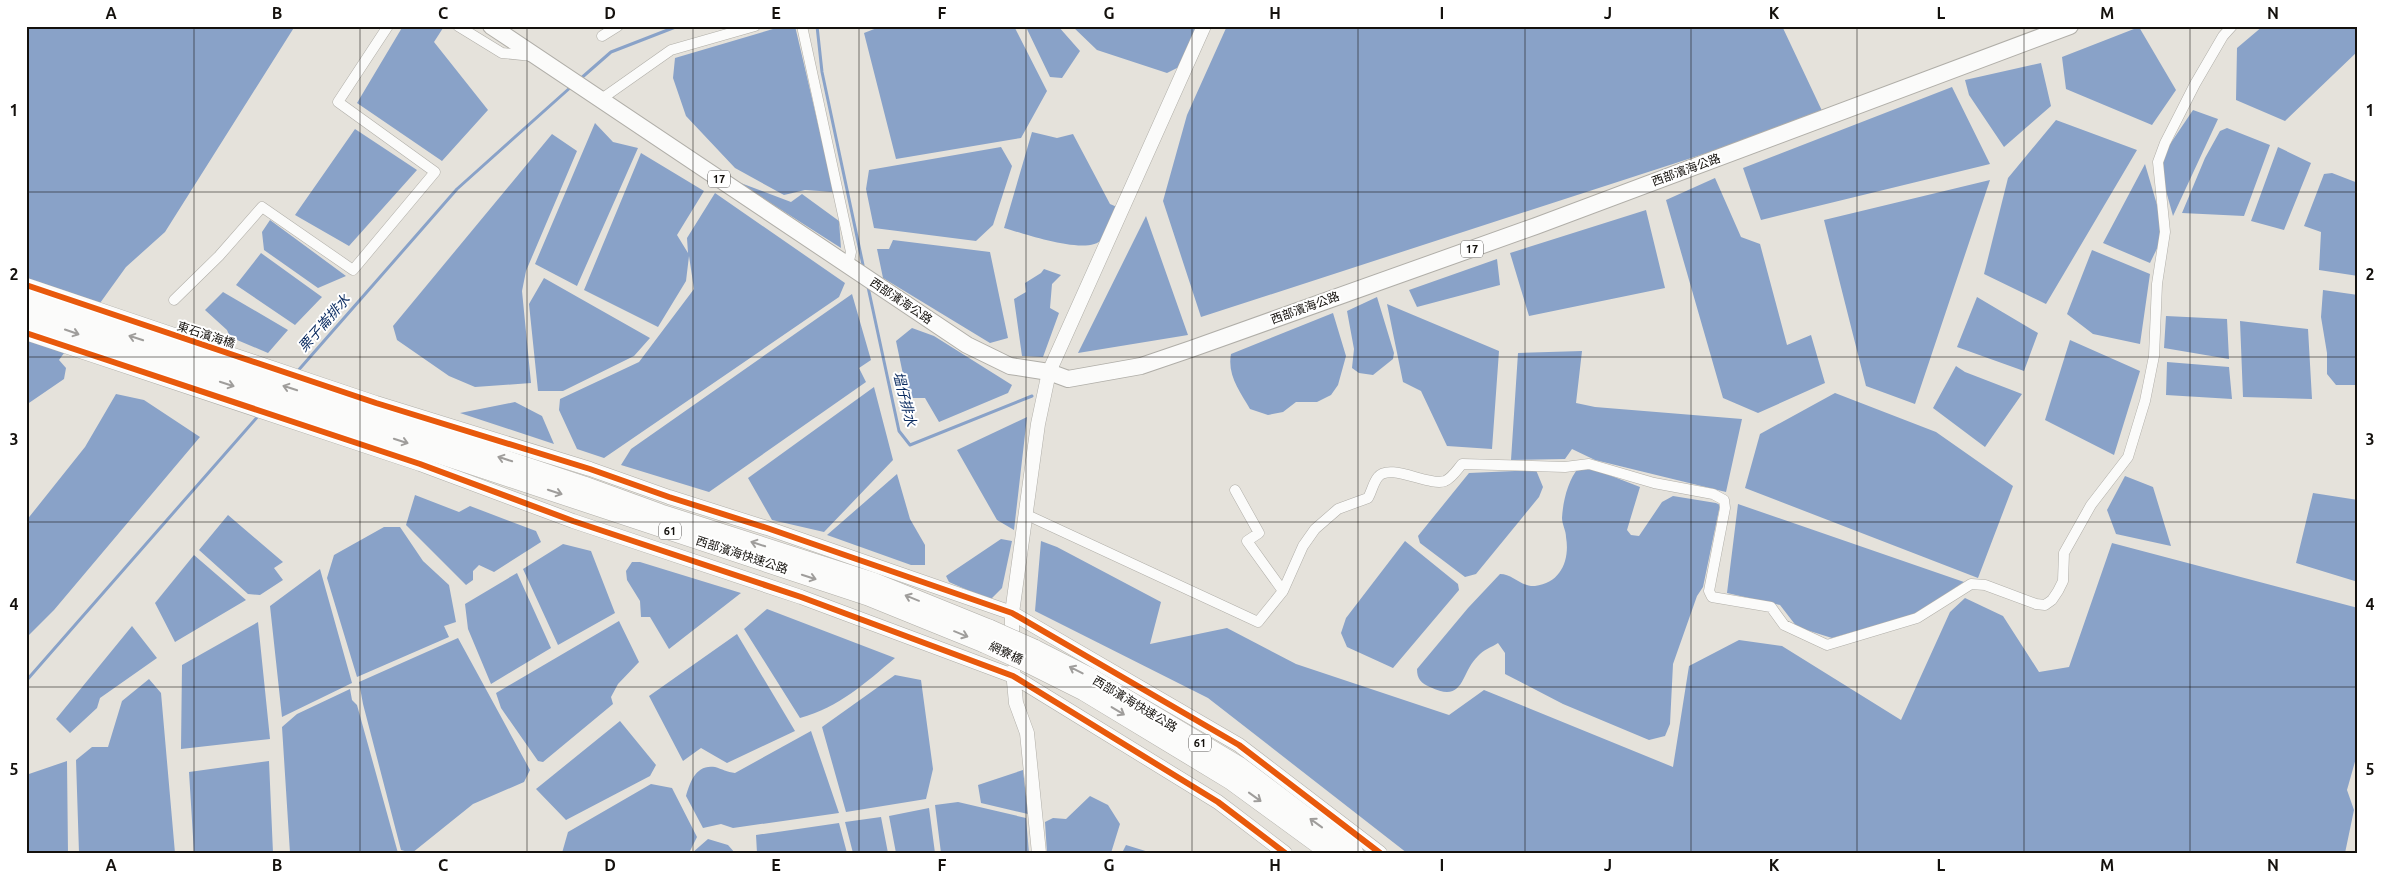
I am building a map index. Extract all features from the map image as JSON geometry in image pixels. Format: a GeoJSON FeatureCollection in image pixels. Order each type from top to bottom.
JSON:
{"type":"FeatureCollection","features":[{"type":"Feature","properties":{"kind":"highway","name":"東石濱海橋"},"geometry":{"type":"LineString","coordinates":[[26,301],[375,409]]}},
{"type":"Feature","properties":{"kind":"highway","name":"61"},"geometry":{"type":"LineString","coordinates":[[26,317],[348,432]]}},
{"type":"Feature","properties":{"kind":"highway","name":"西部濱海快速公路"},"geometry":{"type":"LineString","coordinates":[[375,409],[661,514],[873,582],[987,636]]}},
{"type":"Feature","properties":{"kind":"highway","name":"西部濱海快速公路"},"geometry":{"type":"LineString","coordinates":[[348,432],[868,596],[987,636]]}},
{"type":"Feature","properties":{"kind":"highway","name":"網寮橋"},"geometry":{"type":"LineString","coordinates":[[987,636],[1031,656]]}},
{"type":"Feature","properties":{"kind":"highway","name":"西部濱海快速公路"},"geometry":{"type":"LineString","coordinates":[[1031,656],[1084,691],[1231,780],[1331,853]]}},
{"type":"Feature","properties":{"kind":"highway","name":"西部濱海快速公路"},"geometry":{"type":"LineString","coordinates":[[1031,656],[1091,678],[1240,767],[1354,853]]}},
{"type":"Feature","properties":{"kind":"main road","name":"17"},"geometry":{"type":"LineString","coordinates":[[491,26],[541,60]]}},
{"type":"Feature","properties":{"kind":"main road","name":"西部濱海公路"},"geometry":{"type":"LineString","coordinates":[[541,60],[959,340],[989,357],[1010,366],[1049,372],[1068,379],[1141,366],[1191,349],[1545,222],[2070,26]]}},
{"type":"Feature","properties":{"kind":"street"},"geometry":{"type":"LineString","coordinates":[[174,300],[219,256],[262,207],[353,270],[435,172],[338,102],[388,26]]}},
{"type":"Feature","properties":{"kind":"street"},"geometry":{"type":"LineString","coordinates":[[458,26],[502,54],[541,60]]}},
{"type":"Feature","properties":{"kind":"street"},"geometry":{"type":"LineString","coordinates":[[505,26],[533,46],[541,60]]}},
{"type":"Feature","properties":{"kind":"street"},"geometry":{"type":"LineString","coordinates":[[602,36],[618,26]]}},
{"type":"Feature","properties":{"kind":"street"},"geometry":{"type":"LineString","coordinates":[[600,100],[671,50],[755,26]]}},
{"type":"Feature","properties":{"kind":"street"},"geometry":{"type":"LineString","coordinates":[[802,26],[851,252],[848,265]]}},
{"type":"Feature","properties":{"kind":"street"},"geometry":{"type":"LineString","coordinates":[[1040,853],[1027,733],[1016,703],[1013,676],[1012,613],[1027,515],[1038,424],[1049,372],[1204,26]]}},
{"type":"Feature","properties":{"kind":"street"},"geometry":{"type":"LineString","coordinates":[[1027,515],[1258,622],[1283,591],[1304,546],[1315,529],[1338,509],[1368,498],[1378,476],[1386,472],[1409,475],[1435,482],[1445,481],[1462,464],[1565,467],[1589,464],[1654,483],[1714,494],[1724,500],[1725,508],[1709,591],[1712,597],[1771,607],[1784,625],[1826,645],[1917,618],[1971,584],[1985,586],[2036,604],[2045,605],[2052,600],[2063,581],[2064,553],[2091,505],[2128,457],[2145,401],[2154,356],[2157,284],[2165,232],[2158,162],[2165,143],[2195,84],[2223,36],[2232,26]]}},
{"type":"Feature","properties":{"kind":"street","name":"東石濱海橋"},"geometry":{"type":"LineString","coordinates":[[26,284],[375,409]]}},
{"type":"Feature","properties":{"kind":"street"},"geometry":{"type":"LineString","coordinates":[[26,333],[348,432],[420,464],[573,521],[800,597],[1013,676],[1218,802],[1285,853]]}},
{"type":"Feature","properties":{"kind":"street"},"geometry":{"type":"LineString","coordinates":[[375,409],[590,469],[1012,613],[1240,745],[1380,853]]}},
{"type":"Feature","properties":{"kind":"street"},"geometry":{"type":"LineString","coordinates":[[1235,490],[1258,533],[1247,541],[1283,591]]}},
{"type":"Feature","properties":{"kind":"water"},"geometry":{"type":"Polygon","coordinates":[[[26,26],[295,26],[165,232],[126,267],[59,360],[66,368],[64,379],[26,405],[26,26]]]}},
{"type":"Feature","properties":{"kind":"water"},"geometry":{"type":"Polygon","coordinates":[[[403,26],[440,26],[443,28],[434,42],[488,110],[442,161],[357,103],[403,26]]]}},
{"type":"Feature","properties":{"kind":"water"},"geometry":{"type":"Polygon","coordinates":[[[783,26],[795,26],[834,192],[805,190],[784,195],[735,168],[686,116],[673,78],[675,58],[783,26]]]}},
{"type":"Feature","properties":{"kind":"water"},"geometry":{"type":"Polygon","coordinates":[[[882,26],[1014,26],[1047,91],[1021,138],[896,159],[864,33],[882,26]]]}},
{"type":"Feature","properties":{"kind":"water"},"geometry":{"type":"Polygon","coordinates":[[[1058,26],[1080,51],[1062,78],[1050,77],[1026,27],[1058,26]]]}},
{"type":"Feature","properties":{"kind":"water"},"geometry":{"type":"Polygon","coordinates":[[[1072,26],[1200,26],[1183,65],[1167,73],[1097,50],[1072,26]]]}},
{"type":"Feature","properties":{"kind":"water"},"geometry":{"type":"Polygon","coordinates":[[[1227,26],[1782,26],[1824,115],[1201,317],[1163,201],[1187,115],[1227,26]]]}},
{"type":"Feature","properties":{"kind":"water"},"geometry":{"type":"Polygon","coordinates":[[[2263,26],[2358,26],[2358,51],[2285,121],[2236,100],[2237,48],[2263,26]]]}},
{"type":"Feature","properties":{"kind":"water"},"geometry":{"type":"Polygon","coordinates":[[[2139,27],[2176,90],[2152,125],[2066,89],[2062,57],[2139,27]]]}},
{"type":"Feature","properties":{"kind":"water"},"geometry":{"type":"Polygon","coordinates":[[[2041,63],[2051,106],[2004,147],[1969,95],[1965,80],[2041,63]]]}},
{"type":"Feature","properties":{"kind":"water"},"geometry":{"type":"Polygon","coordinates":[[[1952,87],[1990,164],[1761,220],[1743,168],[1952,87]]]}},
{"type":"Feature","properties":{"kind":"water"},"geometry":{"type":"Polygon","coordinates":[[[2193,110],[2218,119],[2173,216],[2158,162],[2193,110]]]}},
{"type":"Feature","properties":{"kind":"water"},"geometry":{"type":"Polygon","coordinates":[[[2056,120],[2137,150],[2046,304],[1984,274],[2008,178],[2056,120]]]}},
{"type":"Feature","properties":{"kind":"water"},"geometry":{"type":"Polygon","coordinates":[[[595,123],[613,142],[638,148],[577,286],[535,264],[595,123]]]}},
{"type":"Feature","properties":{"kind":"water"},"geometry":{"type":"Polygon","coordinates":[[[2227,128],[2270,145],[2244,216],[2182,213],[2205,158],[2220,131],[2227,128]]]}},
{"type":"Feature","properties":{"kind":"water"},"geometry":{"type":"Polygon","coordinates":[[[355,129],[417,170],[349,246],[295,215],[355,129]]]}},
{"type":"Feature","properties":{"kind":"water"},"geometry":{"type":"Polygon","coordinates":[[[1032,132],[1057,138],[1073,134],[1110,204],[1117,207],[1109,228],[1102,239],[1095,244],[1084,246],[1070,245],[1004,228],[1032,132]]]}},
{"type":"Feature","properties":{"kind":"water"},"geometry":{"type":"Polygon","coordinates":[[[552,134],[577,151],[526,271],[522,291],[531,383],[475,387],[449,376],[397,340],[393,326],[552,134]]]}},
{"type":"Feature","properties":{"kind":"water"},"geometry":{"type":"Polygon","coordinates":[[[1001,147],[1012,166],[993,225],[976,241],[874,228],[866,189],[869,170],[1001,147]]]}},
{"type":"Feature","properties":{"kind":"water"},"geometry":{"type":"Polygon","coordinates":[[[2278,147],[2311,163],[2284,230],[2251,221],[2278,147]]]}},
{"type":"Feature","properties":{"kind":"water"},"geometry":{"type":"Polygon","coordinates":[[[641,153],[704,191],[677,235],[688,253],[687,238],[715,193],[845,283],[839,297],[604,458],[577,449],[559,410],[560,399],[639,362],[694,289],[689,256],[686,281],[658,327],[584,290],[641,153]]]}},
{"type":"Feature","properties":{"kind":"water"},"geometry":{"type":"Polygon","coordinates":[[[2145,164],[2165,232],[2150,263],[2103,243],[2145,164]]]}},
{"type":"Feature","properties":{"kind":"water"},"geometry":{"type":"Polygon","coordinates":[[[2332,173],[2358,183],[2358,276],[2319,270],[2321,232],[2304,226],[2324,174],[2332,173]]]}},
{"type":"Feature","properties":{"kind":"water"},"geometry":{"type":"Polygon","coordinates":[[[1715,178],[1741,237],[1760,244],[1787,345],[1811,335],[1825,383],[1758,413],[1723,398],[1666,200],[1715,178]]]}},
{"type":"Feature","properties":{"kind":"water"},"geometry":{"type":"Polygon","coordinates":[[[1990,180],[1915,404],[1866,386],[1824,220],[1990,180]]]}},
{"type":"Feature","properties":{"kind":"water"},"geometry":{"type":"Polygon","coordinates":[[[738,182],[791,202],[802,194],[839,221],[841,248],[738,182]]]}},
{"type":"Feature","properties":{"kind":"water"},"geometry":{"type":"Polygon","coordinates":[[[1646,210],[1665,288],[1529,316],[1510,253],[1646,210]]]}},
{"type":"Feature","properties":{"kind":"water"},"geometry":{"type":"Polygon","coordinates":[[[1146,216],[1188,335],[1078,353],[1146,216]]]}},
{"type":"Feature","properties":{"kind":"water"},"geometry":{"type":"Polygon","coordinates":[[[270,220],[346,276],[318,288],[264,250],[262,232],[270,220]]]}},
{"type":"Feature","properties":{"kind":"water"},"geometry":{"type":"Polygon","coordinates":[[[893,240],[990,252],[1008,338],[990,343],[883,278],[877,249],[889,249],[893,240]]]}},
{"type":"Feature","properties":{"kind":"water"},"geometry":{"type":"Polygon","coordinates":[[[2092,250],[2150,274],[2140,344],[2093,334],[2067,314],[2092,250]]]}},
{"type":"Feature","properties":{"kind":"water"},"geometry":{"type":"Polygon","coordinates":[[[261,253],[322,297],[295,325],[236,285],[261,253]]]}},
{"type":"Feature","properties":{"kind":"water"},"geometry":{"type":"Polygon","coordinates":[[[1497,259],[1500,285],[1417,307],[1409,290],[1497,259]]]}},
{"type":"Feature","properties":{"kind":"water"},"geometry":{"type":"Polygon","coordinates":[[[1044,269],[1061,275],[1052,284],[1050,308],[1059,313],[1043,357],[1022,356],[1014,299],[1026,292],[1025,283],[1044,269]]]}},
{"type":"Feature","properties":{"kind":"water"},"geometry":{"type":"Polygon","coordinates":[[[544,278],[650,338],[634,356],[563,391],[538,391],[529,304],[544,278]]]}},
{"type":"Feature","properties":{"kind":"water"},"geometry":{"type":"Polygon","coordinates":[[[2323,290],[2358,295],[2358,385],[2336,385],[2327,374],[2327,353],[2321,317],[2323,290]]]}},
{"type":"Feature","properties":{"kind":"water"},"geometry":{"type":"Polygon","coordinates":[[[223,292],[288,330],[268,353],[230,337],[227,330],[205,310],[223,292]]]}},
{"type":"Feature","properties":{"kind":"water"},"geometry":{"type":"Polygon","coordinates":[[[852,294],[871,360],[859,368],[866,382],[709,492],[621,465],[631,449],[852,294]]]}},
{"type":"Feature","properties":{"kind":"water"},"geometry":{"type":"Polygon","coordinates":[[[1377,297],[1394,353],[1393,359],[1373,375],[1359,373],[1352,368],[1354,349],[1347,311],[1377,297]]]}},
{"type":"Feature","properties":{"kind":"water"},"geometry":{"type":"Polygon","coordinates":[[[1977,297],[2038,333],[2024,371],[1957,347],[1977,297]]]}},
{"type":"Feature","properties":{"kind":"water"},"geometry":{"type":"Polygon","coordinates":[[[1387,304],[1499,351],[1492,449],[1447,446],[1421,391],[1403,382],[1387,304]]]}},
{"type":"Feature","properties":{"kind":"water"},"geometry":{"type":"Polygon","coordinates":[[[1333,313],[1346,356],[1338,385],[1331,395],[1317,402],[1296,402],[1283,412],[1268,415],[1250,409],[1233,376],[1230,362],[1231,354],[1333,313]]]}},
{"type":"Feature","properties":{"kind":"water"},"geometry":{"type":"Polygon","coordinates":[[[2166,316],[2227,319],[2229,359],[2164,348],[2166,316]]]}},
{"type":"Feature","properties":{"kind":"water"},"geometry":{"type":"Polygon","coordinates":[[[2240,321],[2308,329],[2312,399],[2243,397],[2240,321]]]}},
{"type":"Feature","properties":{"kind":"water"},"geometry":{"type":"Polygon","coordinates":[[[912,328],[934,336],[1012,385],[1008,393],[939,422],[925,398],[908,398],[896,341],[912,328]]]}},
{"type":"Feature","properties":{"kind":"water"},"geometry":{"type":"Polygon","coordinates":[[[2070,340],[2140,371],[2114,455],[2045,420],[2070,340]]]}},
{"type":"Feature","properties":{"kind":"water"},"geometry":{"type":"Polygon","coordinates":[[[1582,351],[1576,403],[1595,407],[1742,419],[1726,492],[1595,460],[1572,449],[1565,459],[1511,460],[1518,353],[1582,351]]]}},
{"type":"Feature","properties":{"kind":"water"},"geometry":{"type":"Polygon","coordinates":[[[2167,362],[2229,367],[2232,399],[2166,395],[2167,362]]]}},
{"type":"Feature","properties":{"kind":"water"},"geometry":{"type":"Polygon","coordinates":[[[1956,366],[1965,372],[2022,394],[1985,447],[1933,408],[1956,366]]]}},
{"type":"Feature","properties":{"kind":"water"},"geometry":{"type":"Polygon","coordinates":[[[874,387],[893,460],[824,532],[772,520],[748,478],[874,387]]]}},
{"type":"Feature","properties":{"kind":"water"},"geometry":{"type":"Polygon","coordinates":[[[1835,393],[1936,432],[2013,486],[1978,578],[1745,488],[1760,434],[1835,393]]]}},
{"type":"Feature","properties":{"kind":"water"},"geometry":{"type":"Polygon","coordinates":[[[116,394],[144,400],[200,437],[54,610],[26,638],[26,521],[85,447],[116,394]]]}},
{"type":"Feature","properties":{"kind":"water"},"geometry":{"type":"Polygon","coordinates":[[[515,402],[542,416],[554,444],[460,413],[515,402]]]}},
{"type":"Feature","properties":{"kind":"water"},"geometry":{"type":"Polygon","coordinates":[[[1027,417],[1014,530],[997,520],[957,450],[1027,417]]]}},
{"type":"Feature","properties":{"kind":"water"},"geometry":{"type":"Polygon","coordinates":[[[1579,467],[1591,468],[1640,487],[1627,530],[1631,535],[1639,536],[1662,502],[1673,496],[1720,505],[1703,587],[1697,596],[1673,664],[1670,724],[1665,736],[1649,740],[1563,704],[1505,674],[1505,653],[1498,643],[1480,654],[1472,663],[1460,684],[1450,692],[1441,691],[1427,685],[1420,680],[1418,675],[1417,669],[1468,608],[1500,574],[1509,576],[1525,585],[1535,586],[1551,580],[1562,569],[1567,546],[1562,518],[1564,505],[1569,484],[1579,467]]]}},
{"type":"Feature","properties":{"kind":"water"},"geometry":{"type":"Polygon","coordinates":[[[1536,470],[1543,487],[1539,497],[1476,574],[1465,577],[1420,543],[1418,536],[1469,473],[1536,470]]]}},
{"type":"Feature","properties":{"kind":"water"},"geometry":{"type":"Polygon","coordinates":[[[897,474],[910,519],[925,545],[925,565],[911,565],[827,535],[897,474]]]}},
{"type":"Feature","properties":{"kind":"water"},"geometry":{"type":"Polygon","coordinates":[[[2125,476],[2153,487],[2171,546],[2116,534],[2107,510],[2125,476]]]}},
{"type":"Feature","properties":{"kind":"water"},"geometry":{"type":"Polygon","coordinates":[[[2313,493],[2358,500],[2358,582],[2296,563],[2313,493]]]}},
{"type":"Feature","properties":{"kind":"water"},"geometry":{"type":"Polygon","coordinates":[[[415,495],[459,512],[470,506],[536,531],[541,542],[494,572],[479,565],[473,571],[473,580],[466,585],[406,525],[415,495]]]}},
{"type":"Feature","properties":{"kind":"water"},"geometry":{"type":"Polygon","coordinates":[[[1738,504],[1964,582],[1916,614],[1832,638],[1797,627],[1780,605],[1727,593],[1738,504]]]}},
{"type":"Feature","properties":{"kind":"water"},"geometry":{"type":"Polygon","coordinates":[[[228,515],[283,562],[274,568],[283,580],[260,595],[248,594],[199,550],[228,515]]]}},
{"type":"Feature","properties":{"kind":"water"},"geometry":{"type":"Polygon","coordinates":[[[384,527],[400,527],[423,561],[449,585],[456,622],[444,626],[449,637],[357,677],[327,578],[334,555],[384,527]]]}},
{"type":"Feature","properties":{"kind":"water"},"geometry":{"type":"Polygon","coordinates":[[[1001,539],[1012,541],[1002,588],[990,600],[949,582],[946,576],[1001,539]]]}},
{"type":"Feature","properties":{"kind":"water"},"geometry":{"type":"Polygon","coordinates":[[[1041,541],[1057,547],[1161,602],[1150,644],[1227,628],[1296,664],[1449,715],[1484,690],[1673,767],[1689,666],[1739,640],[1782,646],[1901,720],[1950,612],[1965,598],[2003,616],[2039,672],[2069,667],[2112,543],[2358,608],[2358,751],[2347,790],[2354,810],[2345,853],[1407,853],[1208,698],[1035,611],[1041,541]]]}},
{"type":"Feature","properties":{"kind":"water"},"geometry":{"type":"Polygon","coordinates":[[[1405,541],[1458,584],[1459,590],[1393,668],[1347,647],[1341,633],[1346,618],[1405,541]]]}},
{"type":"Feature","properties":{"kind":"water"},"geometry":{"type":"Polygon","coordinates":[[[563,544],[591,551],[615,613],[558,645],[523,569],[563,544]]]}},
{"type":"Feature","properties":{"kind":"water"},"geometry":{"type":"Polygon","coordinates":[[[194,555],[246,600],[175,642],[155,603],[194,555]]]}},
{"type":"Feature","properties":{"kind":"water"},"geometry":{"type":"Polygon","coordinates":[[[632,562],[640,562],[741,593],[669,649],[650,617],[641,617],[640,601],[627,580],[626,571],[632,562]]]}},
{"type":"Feature","properties":{"kind":"water"},"geometry":{"type":"Polygon","coordinates":[[[320,569],[352,683],[282,717],[270,606],[320,569]]]}},
{"type":"Feature","properties":{"kind":"water"},"geometry":{"type":"Polygon","coordinates":[[[517,573],[551,648],[491,684],[468,629],[465,604],[517,573]]]}},
{"type":"Feature","properties":{"kind":"water"},"geometry":{"type":"Polygon","coordinates":[[[767,609],[895,658],[840,701],[828,708],[800,718],[744,629],[767,609]]]}},
{"type":"Feature","properties":{"kind":"water"},"geometry":{"type":"Polygon","coordinates":[[[619,621],[639,662],[618,684],[611,697],[613,704],[543,762],[538,761],[501,708],[496,693],[619,621]]]}},
{"type":"Feature","properties":{"kind":"water"},"geometry":{"type":"Polygon","coordinates":[[[258,622],[270,739],[181,749],[182,665],[258,622]]]}},
{"type":"Feature","properties":{"kind":"water"},"geometry":{"type":"Polygon","coordinates":[[[132,626],[157,658],[100,698],[97,708],[70,733],[56,719],[132,626]]]}},
{"type":"Feature","properties":{"kind":"water"},"geometry":{"type":"Polygon","coordinates":[[[737,634],[795,731],[727,763],[701,748],[683,761],[649,696],[737,634]]]}},
{"type":"Feature","properties":{"kind":"water"},"geometry":{"type":"Polygon","coordinates":[[[458,638],[530,770],[524,782],[473,804],[412,853],[401,850],[359,682],[458,638]]]}},
{"type":"Feature","properties":{"kind":"water"},"geometry":{"type":"Polygon","coordinates":[[[895,675],[921,680],[933,769],[926,799],[846,812],[822,727],[895,675]]]}},
{"type":"Feature","properties":{"kind":"water"},"geometry":{"type":"Polygon","coordinates":[[[149,679],[161,693],[175,853],[79,853],[76,760],[92,747],[108,747],[122,701],[149,679]]]}},
{"type":"Feature","properties":{"kind":"water"},"geometry":{"type":"Polygon","coordinates":[[[350,689],[352,700],[357,705],[398,853],[290,853],[282,727],[297,714],[350,689]]]}},
{"type":"Feature","properties":{"kind":"water"},"geometry":{"type":"Polygon","coordinates":[[[620,721],[656,765],[650,776],[566,820],[536,789],[620,721]]]}},
{"type":"Feature","properties":{"kind":"water"},"geometry":{"type":"Polygon","coordinates":[[[811,731],[839,813],[733,828],[721,824],[703,828],[686,796],[692,780],[699,771],[703,768],[715,767],[735,773],[811,731]]]}},
{"type":"Feature","properties":{"kind":"water"},"geometry":{"type":"Polygon","coordinates":[[[67,761],[68,853],[26,853],[26,775],[67,761]]]}},
{"type":"Feature","properties":{"kind":"water"},"geometry":{"type":"Polygon","coordinates":[[[269,761],[273,853],[194,853],[189,772],[269,761]]]}},
{"type":"Feature","properties":{"kind":"water"},"geometry":{"type":"Polygon","coordinates":[[[1023,770],[1028,814],[981,803],[978,785],[1023,770]]]}},
{"type":"Feature","properties":{"kind":"water"},"geometry":{"type":"Polygon","coordinates":[[[651,784],[672,788],[697,837],[689,853],[562,853],[568,832],[651,784]]]}},
{"type":"Feature","properties":{"kind":"water"},"geometry":{"type":"Polygon","coordinates":[[[1090,796],[1108,805],[1120,824],[1111,853],[1047,853],[1045,822],[1053,818],[1066,819],[1090,796]]]}},
{"type":"Feature","properties":{"kind":"water"},"geometry":{"type":"Polygon","coordinates":[[[958,802],[1026,818],[1029,853],[941,853],[935,805],[958,802]]]}},
{"type":"Feature","properties":{"kind":"water"},"geometry":{"type":"Polygon","coordinates":[[[929,808],[935,853],[896,853],[889,816],[929,808]]]}},
{"type":"Feature","properties":{"kind":"water"},"geometry":{"type":"Polygon","coordinates":[[[881,817],[888,853],[853,853],[845,822],[881,817]]]}},
{"type":"Feature","properties":{"kind":"water"},"geometry":{"type":"Polygon","coordinates":[[[839,823],[847,853],[757,853],[756,835],[839,823]]]}},
{"type":"Feature","properties":{"kind":"water"},"geometry":{"type":"Polygon","coordinates":[[[708,839],[728,845],[735,853],[692,853],[708,839]]]}},
{"type":"Feature","properties":{"kind":"water"},"geometry":{"type":"Polygon","coordinates":[[[1126,845],[1152,853],[1122,853],[1126,845]]]}},
{"type":"Feature","properties":{"kind":"waterway","name":"栗子崙排水"},"geometry":{"type":"LineString","coordinates":[[579,80],[611,52],[678,26]]}},
{"type":"Feature","properties":{"kind":"waterway","name":"塭仔排水"},"geometry":{"type":"LineString","coordinates":[[817,26],[822,72],[863,265]]}},
{"type":"Feature","properties":{"kind":"waterway","name":"栗子崙排水"},"geometry":{"type":"LineString","coordinates":[[296,373],[457,189],[572,86]]}},
{"type":"Feature","properties":{"kind":"waterway","name":"塭仔排水"},"geometry":{"type":"LineString","coordinates":[[868,287],[899,431],[910,445],[1032,396]]}},
{"type":"Feature","properties":{"kind":"waterway","name":"栗子崙排水"},"geometry":{"type":"LineString","coordinates":[[26,681],[259,415]]}},
{"type":"Feature","properties":{"kind":"cycle path"},"geometry":{"type":"LineString","coordinates":[[26,285],[376,403],[590,469],[1012,613],[1239,745],[1380,853]]}},
{"type":"Feature","properties":{"kind":"cycle path"},"geometry":{"type":"LineString","coordinates":[[26,333],[420,464],[573,521],[801,597],[1013,676],[1218,802],[1285,853]]}}]}
